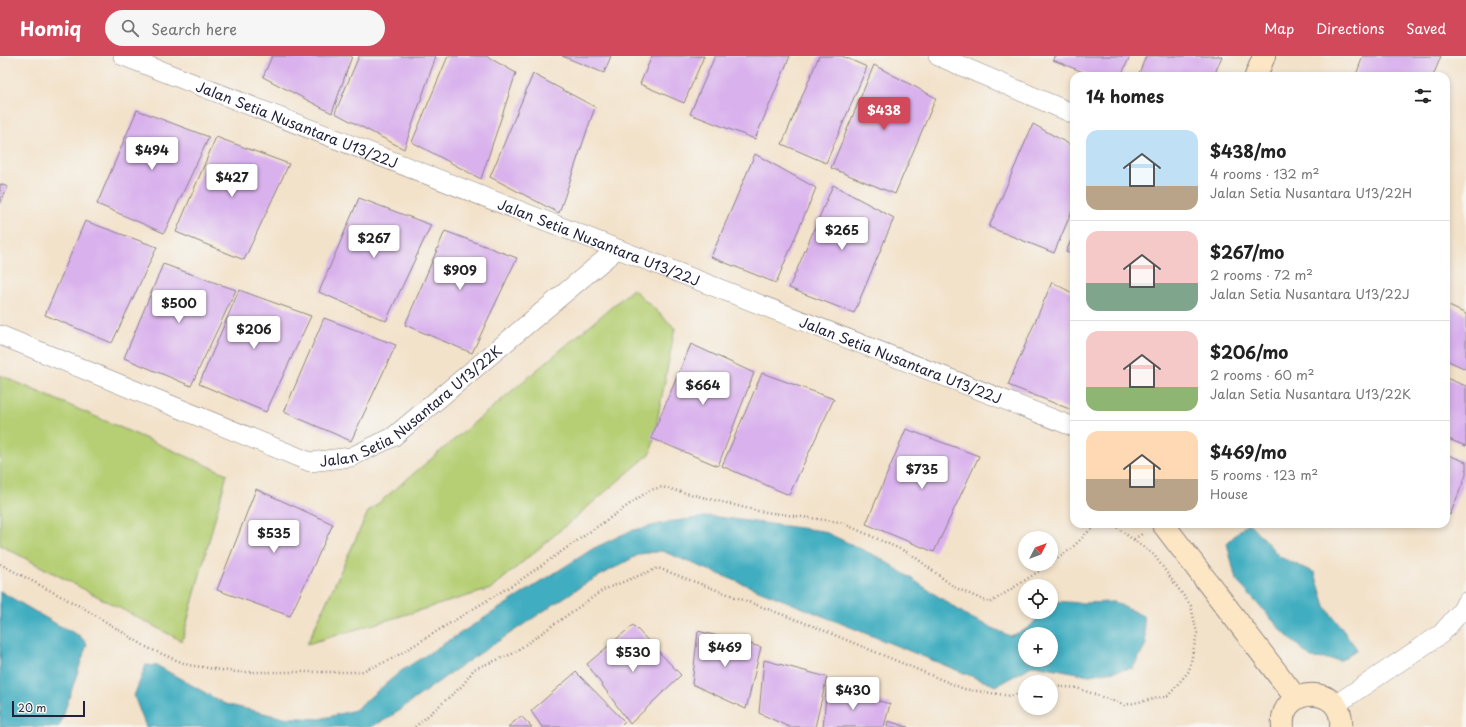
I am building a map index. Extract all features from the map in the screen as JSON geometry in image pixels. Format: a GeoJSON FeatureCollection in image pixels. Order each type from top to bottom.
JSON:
{"type":"FeatureCollection","features":[{"type":"Feature","properties":{"kind":"street","name":"Jalan Setia Nusantara U13/22J"},"geometry":{"type":"LineString","coordinates":[[123,56],[1070,425]]}},
{"type":"Feature","properties":{"kind":"street"},"geometry":{"type":"LineString","coordinates":[[938,56],[1070,112]]}},
{"type":"Feature","properties":{"kind":"street"},"geometry":{"type":"LineString","coordinates":[[1258,72],[1264,56]]}},
{"type":"Feature","properties":{"kind":"street","name":"Jalan Setia Nusantara U13/22K"},"geometry":{"type":"LineString","coordinates":[[0,335],[310,462],[351,457],[394,437],[616,248]]}},
{"type":"Feature","properties":{"kind":"street"},"geometry":{"type":"LineString","coordinates":[[1166,528],[1296,698]]}},
{"type":"Feature","properties":{"kind":"street"},"geometry":{"type":"LineString","coordinates":[[1335,705],[1441,634],[1462,610],[1466,602]]}},
{"type":"Feature","properties":{"kind":"street"},"geometry":{"type":"LineString","coordinates":[[1283,727],[1284,713],[1289,705],[1296,698],[1313,694],[1329,699],[1335,705],[1340,713],[1341,727]]}},
{"type":"Feature","properties":{"kind":"path"},"geometry":{"type":"LineString","coordinates":[[0,564],[85,609],[148,648],[188,665],[235,672],[278,673],[360,672],[390,660],[522,579],[650,490],[662,487],[758,511],[840,522],[911,554],[954,587],[990,603],[1039,571]]}},
{"type":"Feature","properties":{"kind":"path"},"geometry":{"type":"LineString","coordinates":[[1058,558],[1092,528]]}},
{"type":"Feature","properties":{"kind":"path"},"geometry":{"type":"LineString","coordinates":[[1058,687],[1077,688],[1124,705],[1168,696],[1190,671],[1197,633],[1191,606],[1154,555],[1117,528]]}},
{"type":"Feature","properties":{"kind":"path"},"geometry":{"type":"LineString","coordinates":[[415,727],[463,685],[474,669],[512,654],[603,590],[658,568],[813,626],[964,689],[1011,696],[1018,694]]}},
{"type":"Feature","properties":{"kind":"green space"},"geometry":{"type":"Polygon","coordinates":[[[633,289],[675,328],[651,453],[491,589],[307,644],[368,512],[633,289]]]}},
{"type":"Feature","properties":{"kind":"green space"},"geometry":{"type":"Polygon","coordinates":[[[0,375],[227,474],[182,641],[0,545],[0,375]]]}},
{"type":"Feature","properties":{"kind":"water"},"geometry":{"type":"Polygon","coordinates":[[[710,516],[823,531],[882,559],[969,617],[1010,636],[1018,633],[1018,667],[1030,667],[996,686],[662,551],[640,554],[583,585],[452,672],[387,719],[370,727],[146,727],[134,696],[146,665],[158,666],[225,704],[280,717],[320,719],[355,710],[401,671],[594,548],[630,531],[669,522],[710,516]]]}},
{"type":"Feature","properties":{"kind":"water"},"geometry":{"type":"Polygon","coordinates":[[[1242,528],[1254,528],[1280,557],[1315,573],[1325,606],[1357,649],[1341,660],[1311,658],[1283,632],[1236,580],[1227,543],[1242,528]]]}},
{"type":"Feature","properties":{"kind":"water"},"geometry":{"type":"Polygon","coordinates":[[[0,591],[80,636],[87,644],[60,725],[58,727],[0,727],[0,591]]]}},
{"type":"Feature","properties":{"kind":"water"},"geometry":{"type":"Polygon","coordinates":[[[1058,601],[1083,603],[1114,602],[1143,616],[1146,644],[1133,668],[1089,675],[1045,667],[1058,667],[1058,627],[1029,627],[1036,619],[1058,619],[1058,601]]]}},
{"type":"Feature","properties":{"kind":"building"},"geometry":{"type":"Polygon","coordinates":[[[272,56],[352,56],[332,113],[263,77],[272,56]]]}},
{"type":"Feature","properties":{"kind":"building"},"geometry":{"type":"Polygon","coordinates":[[[359,56],[436,56],[404,149],[335,113],[359,56]]]}},
{"type":"Feature","properties":{"kind":"building"},"geometry":{"type":"Polygon","coordinates":[[[448,56],[486,56],[516,73],[481,179],[412,142],[448,56]]]}},
{"type":"Feature","properties":{"kind":"building"},"geometry":{"type":"Polygon","coordinates":[[[562,56],[611,56],[604,73],[562,56]]]}},
{"type":"Feature","properties":{"kind":"building"},"geometry":{"type":"Polygon","coordinates":[[[652,56],[704,56],[684,103],[640,84],[652,56]]]}},
{"type":"Feature","properties":{"kind":"building"},"geometry":{"type":"Polygon","coordinates":[[[715,56],[790,56],[755,139],[690,114],[715,56]]]}},
{"type":"Feature","properties":{"kind":"building"},"geometry":{"type":"Polygon","coordinates":[[[819,56],[842,56],[867,67],[826,163],[782,144],[819,56]]]}},
{"type":"Feature","properties":{"kind":"building"},"geometry":{"type":"Polygon","coordinates":[[[1054,56],[1130,56],[1123,72],[1083,72],[1053,60],[1054,56]]]}},
{"type":"Feature","properties":{"kind":"building"},"geometry":{"type":"Polygon","coordinates":[[[1146,56],[1222,56],[1216,72],[1140,72],[1146,56]]]}},
{"type":"Feature","properties":{"kind":"building"},"geometry":{"type":"Polygon","coordinates":[[[1363,56],[1441,56],[1435,72],[1357,72],[1363,56]]]}},
{"type":"Feature","properties":{"kind":"building"},"geometry":{"type":"Polygon","coordinates":[[[874,65],[936,98],[895,194],[831,168],[874,65]]]}},
{"type":"Feature","properties":{"kind":"building"},"geometry":{"type":"Polygon","coordinates":[[[533,74],[595,107],[559,213],[490,177],[533,74]]]}},
{"type":"Feature","properties":{"kind":"building"},"geometry":{"type":"Polygon","coordinates":[[[137,110],[209,137],[164,233],[97,204],[137,110]]]}},
{"type":"Feature","properties":{"kind":"building"},"geometry":{"type":"Polygon","coordinates":[[[1033,124],[1070,145],[1070,215],[1054,253],[989,227],[1033,124]]]}},
{"type":"Feature","properties":{"kind":"building"},"geometry":{"type":"Polygon","coordinates":[[[216,137],[289,164],[244,260],[176,232],[216,137]]]}},
{"type":"Feature","properties":{"kind":"building"},"geometry":{"type":"Polygon","coordinates":[[[755,154],[816,188],[776,283],[711,257],[755,154]]]}},
{"type":"Feature","properties":{"kind":"building"},"geometry":{"type":"Polygon","coordinates":[[[0,184],[8,187],[0,204],[0,184]]]}},
{"type":"Feature","properties":{"kind":"building"},"geometry":{"type":"Polygon","coordinates":[[[833,185],[894,218],[854,313],[789,288],[833,185]]]}},
{"type":"Feature","properties":{"kind":"building"},"geometry":{"type":"Polygon","coordinates":[[[359,198],[431,225],[386,321],[319,292],[359,198]]]}},
{"type":"Feature","properties":{"kind":"building"},"geometry":{"type":"Polygon","coordinates":[[[85,221],[157,247],[112,343],[45,315],[85,221]]]}},
{"type":"Feature","properties":{"kind":"building"},"geometry":{"type":"Polygon","coordinates":[[[445,231],[517,258],[472,353],[405,325],[445,231]]]}},
{"type":"Feature","properties":{"kind":"building"},"geometry":{"type":"Polygon","coordinates":[[[1070,242],[1070,254],[1066,252],[1070,242]]]}},
{"type":"Feature","properties":{"kind":"building"},"geometry":{"type":"Polygon","coordinates":[[[163,264],[236,290],[191,386],[124,358],[163,264]]]}},
{"type":"Feature","properties":{"kind":"building"},"geometry":{"type":"Polygon","coordinates":[[[1052,282],[1070,292],[1070,409],[1008,385],[1052,282]]]}},
{"type":"Feature","properties":{"kind":"building"},"geometry":{"type":"Polygon","coordinates":[[[239,290],[311,316],[266,412],[199,384],[239,290]]]}},
{"type":"Feature","properties":{"kind":"building"},"geometry":{"type":"Polygon","coordinates":[[[1450,306],[1466,314],[1466,369],[1450,362],[1450,306]]]}},
{"type":"Feature","properties":{"kind":"building"},"geometry":{"type":"Polygon","coordinates":[[[324,318],[396,345],[351,441],[284,412],[324,318]]]}},
{"type":"Feature","properties":{"kind":"building"},"geometry":{"type":"Polygon","coordinates":[[[691,344],[754,373],[718,466],[651,438],[691,344]]]}},
{"type":"Feature","properties":{"kind":"building"},"geometry":{"type":"Polygon","coordinates":[[[762,373],[834,399],[789,495],[722,466],[762,373]]]}},
{"type":"Feature","properties":{"kind":"building"},"geometry":{"type":"Polygon","coordinates":[[[1450,380],[1466,386],[1466,446],[1450,440],[1450,380]]]}},
{"type":"Feature","properties":{"kind":"building"},"geometry":{"type":"Polygon","coordinates":[[[906,429],[979,456],[934,552],[866,524],[906,429]]]}},
{"type":"Feature","properties":{"kind":"building"},"geometry":{"type":"Polygon","coordinates":[[[1450,456],[1466,462],[1466,475],[1450,515],[1450,456]]]}},
{"type":"Feature","properties":{"kind":"building"},"geometry":{"type":"Polygon","coordinates":[[[256,489],[333,524],[290,616],[217,590],[256,489]]]}},
{"type":"Feature","properties":{"kind":"building"},"geometry":{"type":"Polygon","coordinates":[[[633,625],[681,675],[630,724],[587,664],[633,625]]]}},
{"type":"Feature","properties":{"kind":"building"},"geometry":{"type":"Polygon","coordinates":[[[698,631],[761,647],[746,709],[692,684],[698,631]]]}},
{"type":"Feature","properties":{"kind":"building"},"geometry":{"type":"Polygon","coordinates":[[[764,660],[827,677],[815,727],[789,727],[759,713],[764,660]]]}},
{"type":"Feature","properties":{"kind":"building"},"geometry":{"type":"Polygon","coordinates":[[[576,672],[625,722],[620,727],[542,727],[531,711],[576,672]]]}},
{"type":"Feature","properties":{"kind":"building"},"geometry":{"type":"Polygon","coordinates":[[[827,687],[890,704],[884,727],[823,727],[827,687]]]}},
{"type":"Feature","properties":{"kind":"building"},"geometry":{"type":"Polygon","coordinates":[[[521,716],[532,727],[508,727],[521,716]]]}},
{"type":"Feature","properties":{"kind":"building"},"geometry":{"type":"Polygon","coordinates":[[[888,721],[908,727],[887,727],[888,721]]]}}]}
